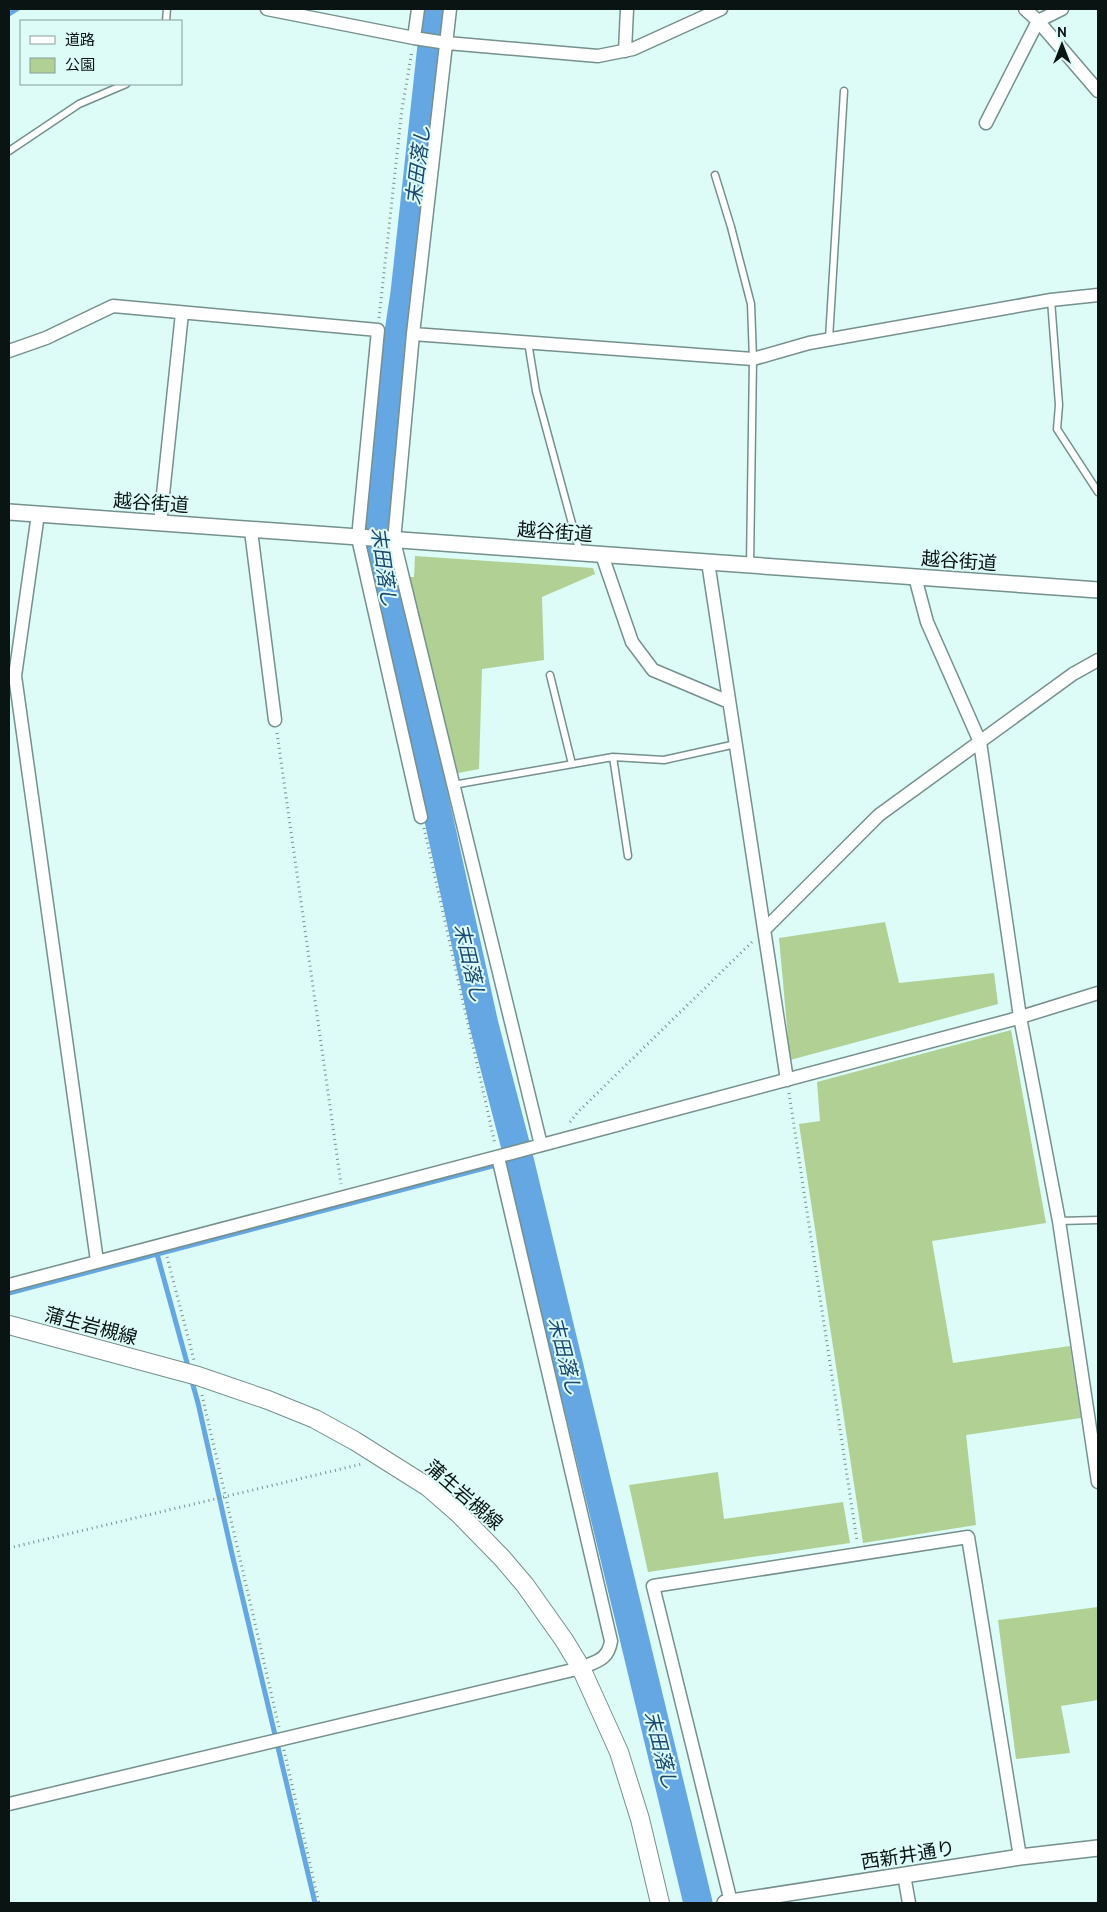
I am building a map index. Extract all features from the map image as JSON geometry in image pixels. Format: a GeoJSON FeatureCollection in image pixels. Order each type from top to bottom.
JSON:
{"type":"FeatureCollection","features":[{"type":"Feature","properties":{"kind":"main road","name":"蒲生岩槻線"},"geometry":{"type":"LineString","coordinates":[[9,1325],[198,1376],[268,1400],[315,1419],[428,1487],[459,1514],[502,1558],[544,1610],[581,1668],[622,1760],[640,1819],[660,1903]]}},
{"type":"Feature","properties":{"kind":"street"},"geometry":{"type":"LineString","coordinates":[[267,9],[446,43],[598,56],[633,49],[721,9]]}},
{"type":"Feature","properties":{"kind":"street"},"geometry":{"type":"LineString","coordinates":[[414,38],[418,9]]}},
{"type":"Feature","properties":{"kind":"street"},"geometry":{"type":"LineString","coordinates":[[450,9],[413,334],[394,541],[541,1145]]}},
{"type":"Feature","properties":{"kind":"street"},"geometry":{"type":"LineString","coordinates":[[625,51],[627,9]]}},
{"type":"Feature","properties":{"kind":"street"},"geometry":{"type":"LineString","coordinates":[[1024,9],[1038,21],[1098,91]]}},
{"type":"Feature","properties":{"kind":"street"},"geometry":{"type":"LineString","coordinates":[[986,123],[1038,21],[1062,9]]}},
{"type":"Feature","properties":{"kind":"street"},"geometry":{"type":"LineString","coordinates":[[413,334],[753,359],[809,343],[1051,300],[1098,296]]}},
{"type":"Feature","properties":{"kind":"street"},"geometry":{"type":"LineString","coordinates":[[9,352],[46,338],[113,306],[378,330],[358,538],[421,816]]}},
{"type":"Feature","properties":{"kind":"street"},"geometry":{"type":"LineString","coordinates":[[160,523],[182,313]]}},
{"type":"Feature","properties":{"kind":"street","name":"越谷街道"},"geometry":{"type":"LineString","coordinates":[[9,512],[251,531],[1098,590]]}},
{"type":"Feature","properties":{"kind":"street"},"geometry":{"type":"LineString","coordinates":[[38,514],[15,676],[97,1262]]}},
{"type":"Feature","properties":{"kind":"street"},"geometry":{"type":"LineString","coordinates":[[251,531],[275,720]]}},
{"type":"Feature","properties":{"kind":"street"},"geometry":{"type":"LineString","coordinates":[[602,555],[632,642],[654,670],[729,702]]}},
{"type":"Feature","properties":{"kind":"street"},"geometry":{"type":"LineString","coordinates":[[708,562],[765,929],[786,1080]]}},
{"type":"Feature","properties":{"kind":"street"},"geometry":{"type":"LineString","coordinates":[[915,578],[927,622],[980,742],[1020,1017],[1059,1221],[1098,1482]]}},
{"type":"Feature","properties":{"kind":"street"},"geometry":{"type":"LineString","coordinates":[[765,929],[879,815],[1073,674],[1098,660]]}},
{"type":"Feature","properties":{"kind":"street"},"geometry":{"type":"LineString","coordinates":[[9,1285],[786,1080],[1020,1017],[1098,993]]}},
{"type":"Feature","properties":{"kind":"street"},"geometry":{"type":"LineString","coordinates":[[9,1804],[581,1668],[604,1658],[610,1650],[612,1641],[498,1157]]}},
{"type":"Feature","properties":{"kind":"street"},"geometry":{"type":"LineString","coordinates":[[728,1903],[653,1586],[968,1537],[1020,1857]]}},
{"type":"Feature","properties":{"kind":"street","name":"西新井通り"},"geometry":{"type":"LineString","coordinates":[[728,1903],[1020,1857],[1098,1848]]}},
{"type":"Feature","properties":{"kind":"street"},"geometry":{"type":"LineString","coordinates":[[904,1875],[908,1903]]}},
{"type":"Feature","properties":{"kind":"lane"},"geometry":{"type":"LineString","coordinates":[[9,151],[79,104],[124,85]]}},
{"type":"Feature","properties":{"kind":"lane"},"geometry":{"type":"LineString","coordinates":[[828,340],[844,91]]}},
{"type":"Feature","properties":{"kind":"lane"},"geometry":{"type":"LineString","coordinates":[[715,175],[751,304],[753,359],[750,566]]}},
{"type":"Feature","properties":{"kind":"lane"},"geometry":{"type":"LineString","coordinates":[[1051,300],[1060,405],[1057,429],[1098,492]]}},
{"type":"Feature","properties":{"kind":"lane"},"geometry":{"type":"LineString","coordinates":[[528,342],[536,391],[580,554]]}},
{"type":"Feature","properties":{"kind":"lane"},"geometry":{"type":"LineString","coordinates":[[550,675],[572,764]]}},
{"type":"Feature","properties":{"kind":"lane"},"geometry":{"type":"LineString","coordinates":[[453,785],[613,757],[664,760],[736,744]]}},
{"type":"Feature","properties":{"kind":"lane"},"geometry":{"type":"LineString","coordinates":[[613,757],[628,856]]}},
{"type":"Feature","properties":{"kind":"lane"},"geometry":{"type":"LineString","coordinates":[[1059,1221],[1098,1220]]}},
{"type":"Feature","properties":{"kind":"path"},"geometry":{"type":"LineString","coordinates":[[378,330],[402,109],[414,38]]}},
{"type":"Feature","properties":{"kind":"path"},"geometry":{"type":"LineString","coordinates":[[275,720],[343,1197]]}},
{"type":"Feature","properties":{"kind":"path"},"geometry":{"type":"LineString","coordinates":[[421,816],[498,1157]]}},
{"type":"Feature","properties":{"kind":"path"},"geometry":{"type":"LineString","coordinates":[[556,1141],[578,1112],[765,929]]}},
{"type":"Feature","properties":{"kind":"path"},"geometry":{"type":"LineString","coordinates":[[786,1080],[859,1553]]}},
{"type":"Feature","properties":{"kind":"path"},"geometry":{"type":"LineString","coordinates":[[164,1244],[198,1376],[320,1903]]}},
{"type":"Feature","properties":{"kind":"path"},"geometry":{"type":"LineString","coordinates":[[9,1548],[384,1459]]}},
{"type":"Feature","properties":{"kind":"green space"},"geometry":{"type":"Polygon","coordinates":[[[415,556],[593,568],[595,574],[542,597],[544,660],[482,669],[479,769],[458,773],[406,577],[414,577],[415,556]]]}},
{"type":"Feature","properties":{"kind":"green space"},"geometry":{"type":"Polygon","coordinates":[[[885,922],[899,983],[994,973],[998,1004],[790,1060],[779,938],[885,922]]]}},
{"type":"Feature","properties":{"kind":"green space"},"geometry":{"type":"Polygon","coordinates":[[[1011,1030],[1046,1223],[932,1241],[953,1363],[1070,1346],[1081,1418],[966,1435],[976,1525],[863,1543],[799,1124],[820,1121],[817,1082],[1011,1030]]]}},
{"type":"Feature","properties":{"kind":"green space"},"geometry":{"type":"Polygon","coordinates":[[[718,1472],[724,1519],[843,1502],[850,1543],[648,1572],[629,1485],[718,1472]]]}},
{"type":"Feature","properties":{"kind":"green space"},"geometry":{"type":"Polygon","coordinates":[[[1098,1607],[1098,1700],[1061,1706],[1070,1753],[1016,1759],[998,1620],[1098,1607]]]}},
{"type":"Feature","properties":{"kind":"waterway"},"geometry":{"type":"LineString","coordinates":[[9,14],[17,9]]}},
{"type":"Feature","properties":{"kind":"waterway","name":"末田落し"},"geometry":{"type":"LineString","coordinates":[[436,9],[405,293],[391,385],[376,523],[380,568],[421,738],[484,1025],[519,1159],[698,1903]]}},
{"type":"Feature","properties":{"kind":"waterway"},"geometry":{"type":"LineString","coordinates":[[9,1293],[519,1159]]}},
{"type":"Feature","properties":{"kind":"waterway"},"geometry":{"type":"LineString","coordinates":[[157,1254],[189,1370]]}},
{"type":"Feature","properties":{"kind":"waterway"},"geometry":{"type":"LineString","coordinates":[[191,1378],[315,1903]]}}]}
